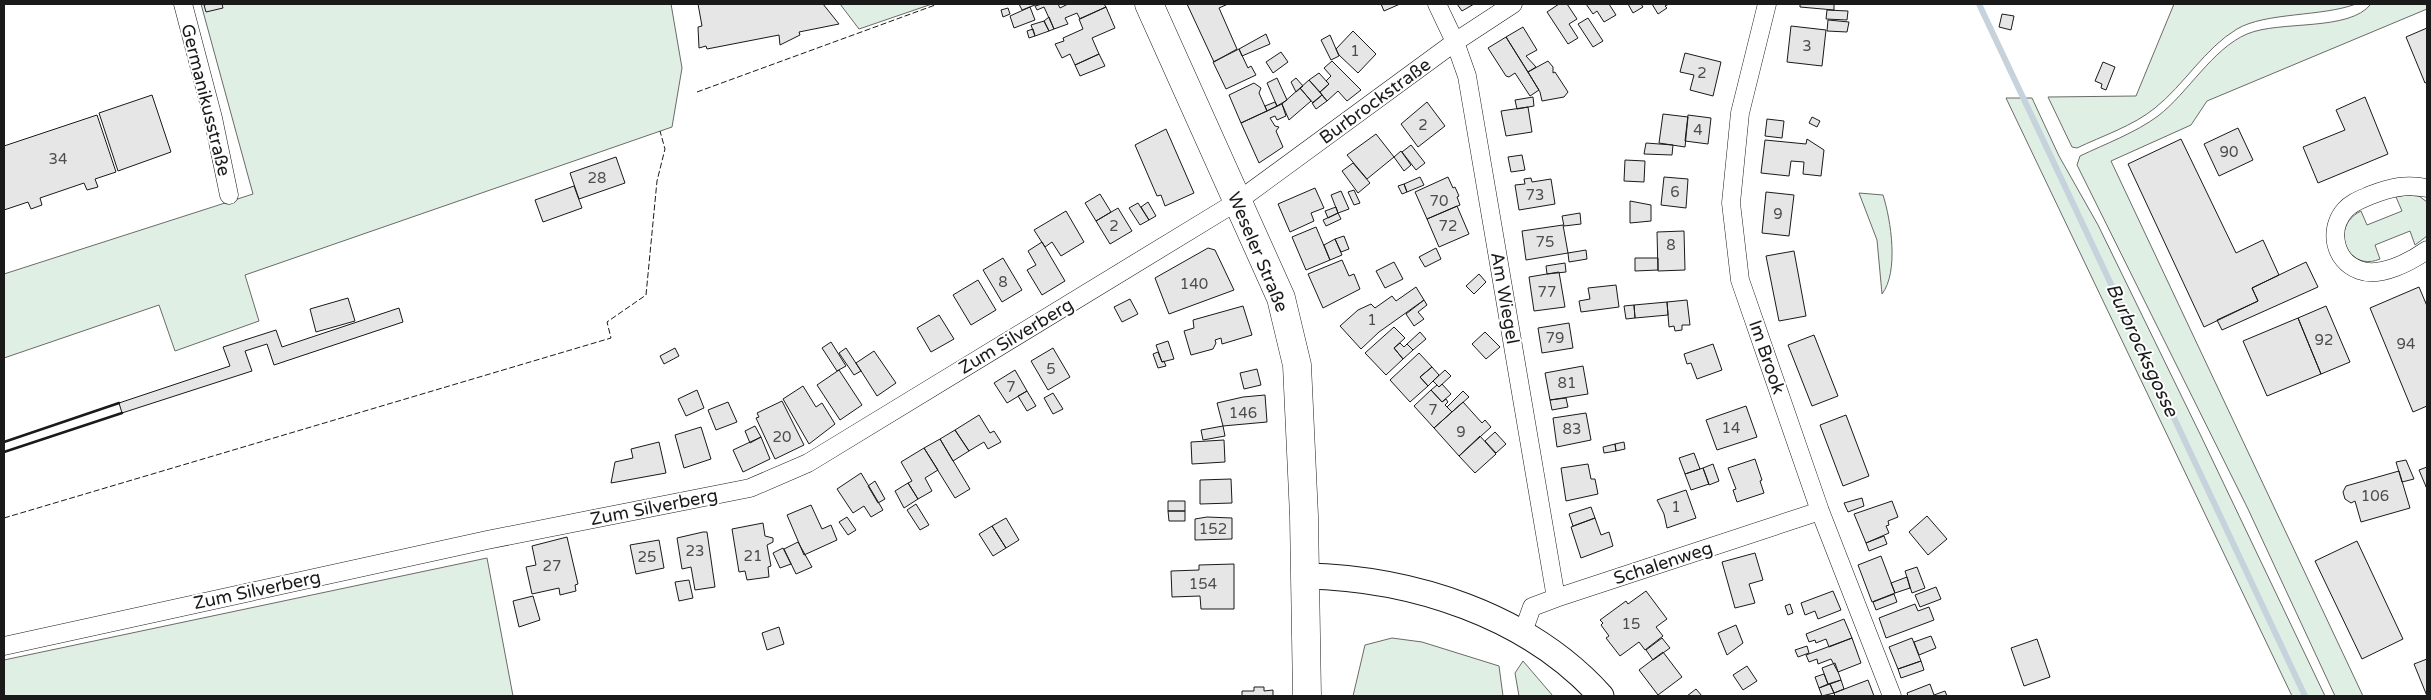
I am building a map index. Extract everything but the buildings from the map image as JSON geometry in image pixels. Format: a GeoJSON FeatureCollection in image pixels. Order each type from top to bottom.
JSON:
{"type":"FeatureCollection","features":[{"type":"Feature","properties":{"kind":"main road","name":"Weseler Straße"},"geometry":{"type":"LineString","coordinates":[[1149,4],[1281,298],[1297,365],[1305,576],[1307,696]]}},
{"type":"Feature","properties":{"kind":"main road"},"geometry":{"type":"LineString","coordinates":[[1305,576],[1343,577],[1402,588],[1470,608],[1523,632],[1552,652],[1601,696]]}},
{"type":"Feature","properties":{"kind":"street","name":"Germanikusstraße"},"geometry":{"type":"LineString","coordinates":[[182,4],[213,118],[229,196]]}},
{"type":"Feature","properties":{"kind":"street","name":"Am Wiegel"},"geometry":{"type":"LineString","coordinates":[[1437,4],[1455,42],[1467,76],[1556,598]]}},
{"type":"Feature","properties":{"kind":"street","name":"Burbrockstraße"},"geometry":{"type":"LineString","coordinates":[[1238,201],[1455,42],[1513,4]]}},
{"type":"Feature","properties":{"kind":"street","name":"Im Brook"},"geometry":{"type":"LineString","coordinates":[[1767,4],[1740,113],[1731,203],[1740,280],[1820,511],[1892,696]]}},
{"type":"Feature","properties":{"kind":"street"},"geometry":{"type":"LineString","coordinates":[[2427,188],[2409,185],[2394,186],[2357,201],[2346,209],[2338,221],[2335,235],[2337,249],[2342,257],[2350,266],[2360,271],[2384,270],[2417,257],[2427,250]]}},
{"type":"Feature","properties":{"kind":"street","name":"Zum Silverberg"},"geometry":{"type":"LineString","coordinates":[[4,646],[487,540],[750,488],[808,463],[1238,201]]}},
{"type":"Feature","properties":{"kind":"street","name":"Schalenweg"},"geometry":{"type":"LineString","coordinates":[[1523,632],[1532,607],[1820,511]]}},
{"type":"Feature","properties":{"kind":"green space"},"geometry":{"type":"Polygon","coordinates":[[[201,4],[671,4],[682,68],[672,127],[245,275],[259,321],[175,351],[159,305],[4,358],[4,274],[253,194],[201,4]]]}},
{"type":"Feature","properties":{"kind":"green space"},"geometry":{"type":"Polygon","coordinates":[[[840,4],[932,4],[859,29],[840,4]]]}},
{"type":"Feature","properties":{"kind":"green space"},"geometry":{"type":"Polygon","coordinates":[[[2174,4],[2356,4],[2327,11],[2263,20],[2237,29],[2215,46],[2176,89],[2155,108],[2127,125],[2077,148],[2072,147],[2048,97],[2136,96],[2174,4]]]}},
{"type":"Feature","properties":{"kind":"green space"},"geometry":{"type":"Polygon","coordinates":[[[2371,4],[2427,4],[2427,9],[2207,101],[2191,125],[2111,161],[2363,696],[2335,696],[2248,509],[2077,165],[2080,156],[2130,133],[2158,116],[2180,96],[2211,60],[2234,41],[2247,34],[2261,30],[2347,19],[2361,13],[2371,4]]]}},
{"type":"Feature","properties":{"kind":"green space"},"geometry":{"type":"Polygon","coordinates":[[[2006,98],[2032,98],[2059,156],[2098,225],[2325,696],[2292,696],[2006,98]]]}},
{"type":"Feature","properties":{"kind":"green space"},"geometry":{"type":"Polygon","coordinates":[[[1859,193],[1883,195],[1889,218],[1892,260],[1887,284],[1882,294],[1877,240],[1859,193]]]}},
{"type":"Feature","properties":{"kind":"green space"},"geometry":{"type":"Polygon","coordinates":[[[2405,195],[2419,196],[2427,202],[2427,236],[2415,245],[2410,231],[2375,245],[2380,259],[2369,262],[2359,260],[2351,254],[2346,246],[2344,237],[2346,227],[2351,218],[2361,211],[2367,225],[2402,211],[2396,197],[2405,195]]]}},
{"type":"Feature","properties":{"kind":"green space"},"geometry":{"type":"Polygon","coordinates":[[[487,558],[513,696],[4,696],[4,660],[487,558]]]}},
{"type":"Feature","properties":{"kind":"green space"},"geometry":{"type":"Polygon","coordinates":[[[1392,638],[1422,642],[1499,666],[1503,696],[1353,696],[1365,645],[1392,638]]]}},
{"type":"Feature","properties":{"kind":"green space"},"geometry":{"type":"Polygon","coordinates":[[[1523,661],[1553,696],[1519,696],[1515,673],[1523,661]]]}},
{"type":"Feature","properties":{"kind":"waterway","name":"Burbrocksgosse"},"geometry":{"type":"LineString","coordinates":[[1979,4],[2305,696]]}},
{"type":"Feature","properties":{"kind":"fence"},"geometry":{"type":"LineString","coordinates":[[697,92],[938,4]]}},
{"type":"Feature","properties":{"kind":"fence"},"geometry":{"type":"LineString","coordinates":[[4,518],[611,338],[607,322],[646,295],[657,181],[665,149],[660,131]]}},
{"type":"Feature","properties":{"kind":"wall"},"geometry":{"type":"LineString","coordinates":[[4,442],[119,403]]}},
{"type":"Feature","properties":{"kind":"wall"},"geometry":{"type":"LineString","coordinates":[[4,452],[122,413]]}}]}
